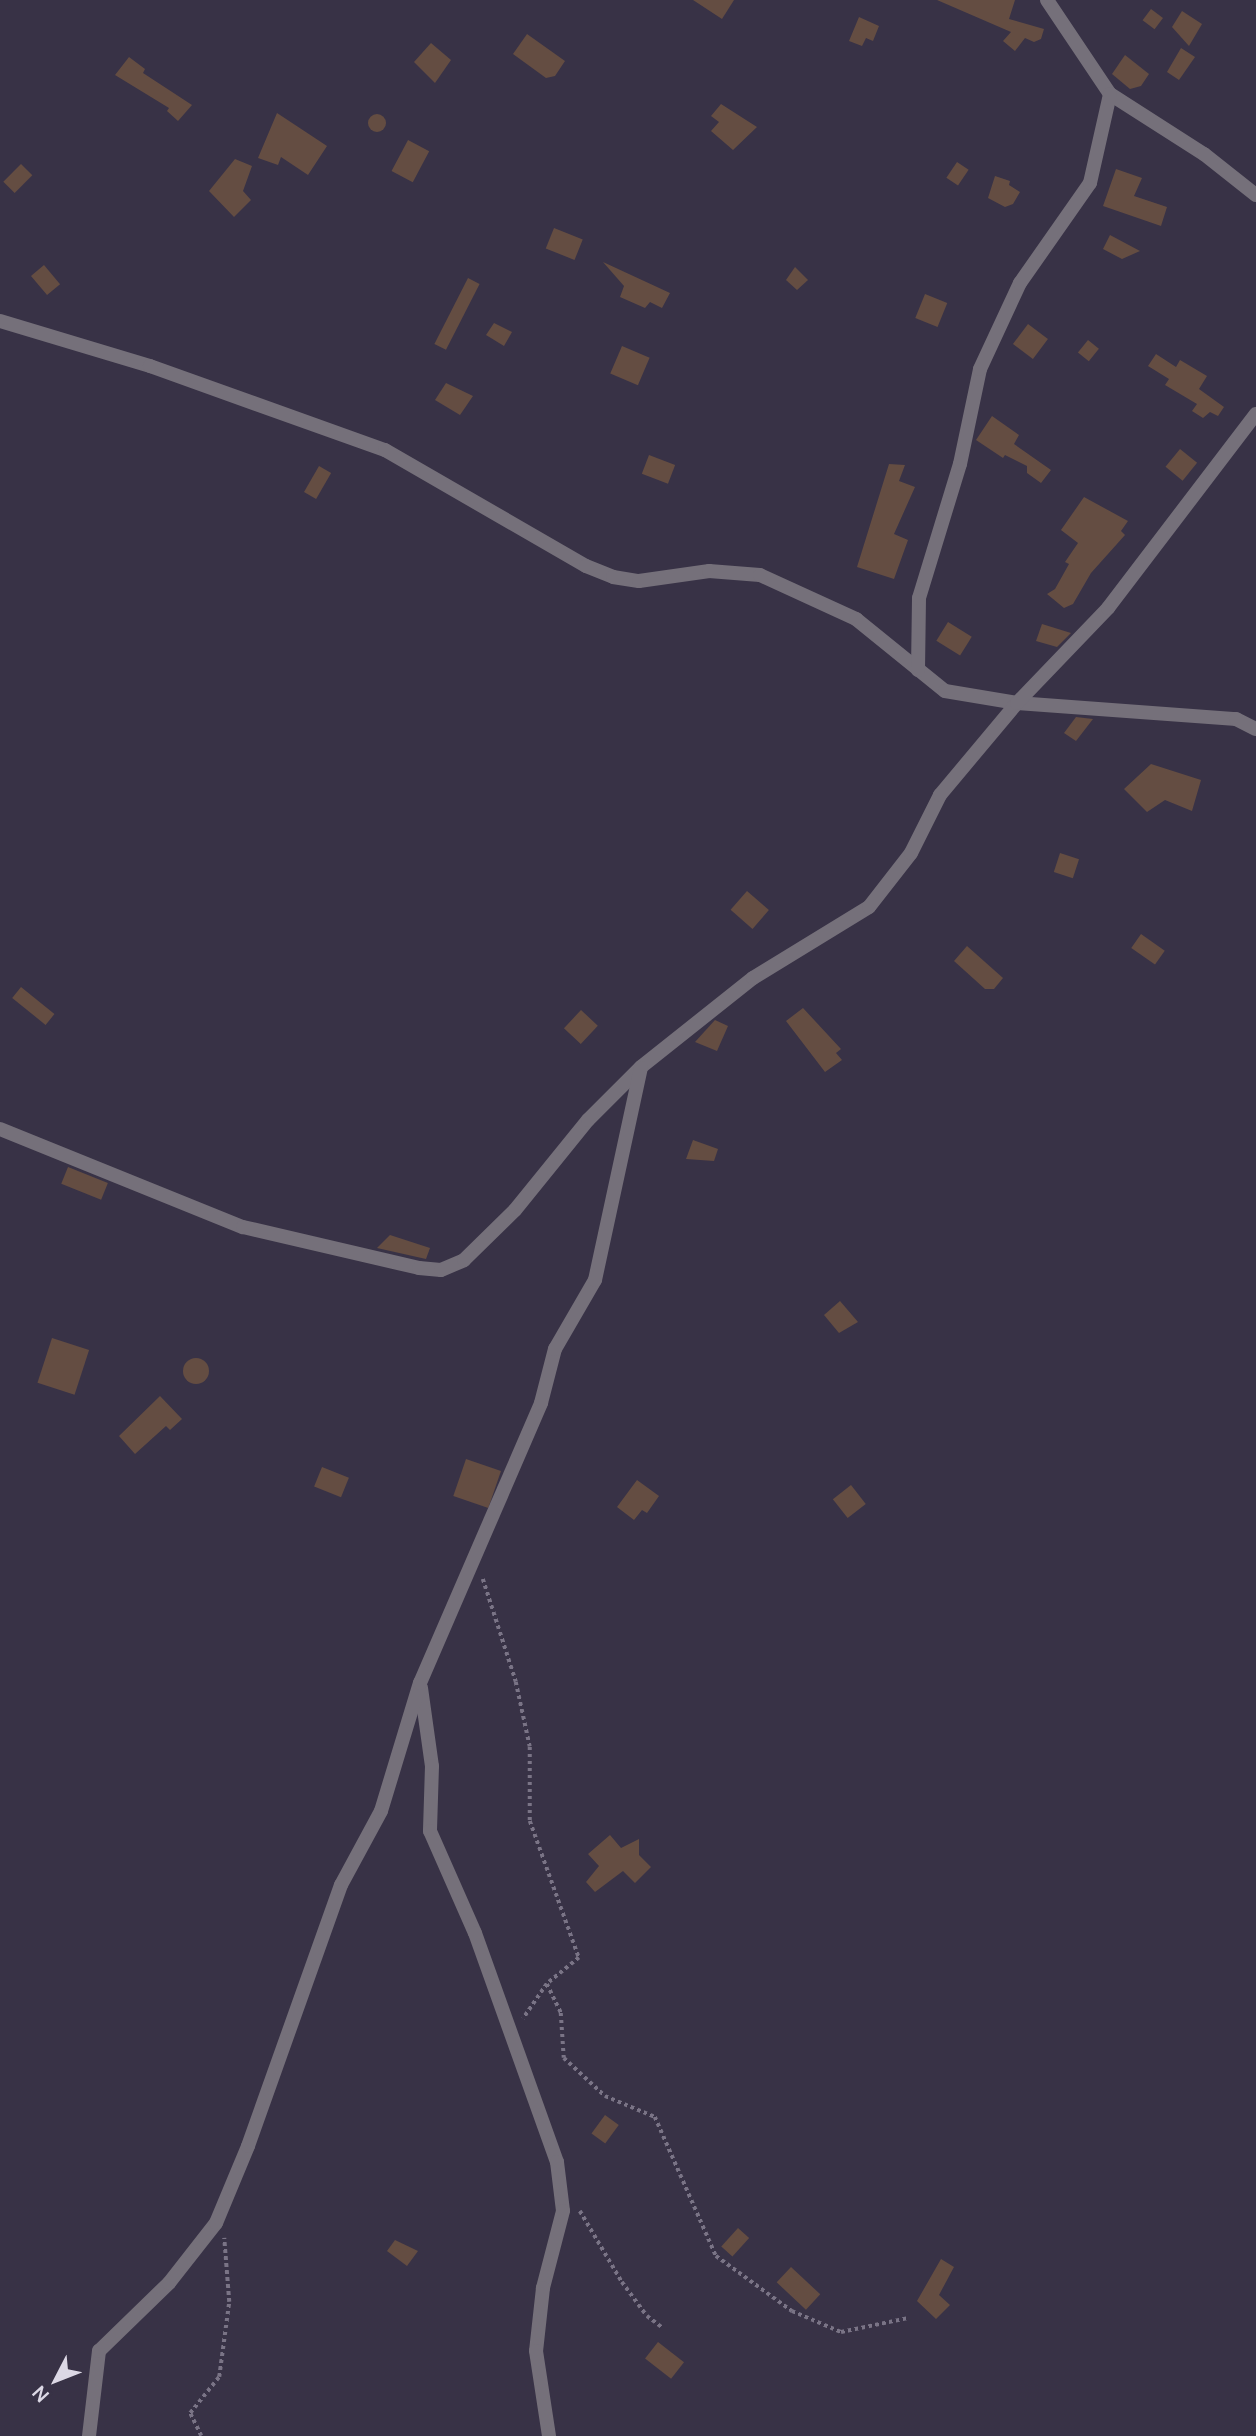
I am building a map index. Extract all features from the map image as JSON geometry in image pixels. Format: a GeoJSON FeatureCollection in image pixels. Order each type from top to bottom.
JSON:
{"type":"FeatureCollection","features":[{"type":"Feature","properties":{"kind":"street"},"geometry":{"type":"LineString","coordinates":[[1047,0],[1110,94],[1204,155],[1256,195]]}},
{"type":"Feature","properties":{"kind":"street"},"geometry":{"type":"LineString","coordinates":[[918,670],[919,597],[961,464],[980,369],[1020,283],[1090,183],[1110,94]]}},
{"type":"Feature","properties":{"kind":"street"},"geometry":{"type":"LineString","coordinates":[[0,321],[150,366],[385,450],[586,566],[613,578],[639,581],[709,571],[760,575],[856,619],[945,691],[1017,703],[1236,719],[1256,729]]}},
{"type":"Feature","properties":{"kind":"street"},"geometry":{"type":"LineString","coordinates":[[0,1129],[243,1227],[441,1270],[464,1260],[515,1210],[588,1119],[641,1067],[753,978],[869,906],[912,853],[940,794],[1017,703],[1108,608],[1256,414]]}},
{"type":"Feature","properties":{"kind":"street"},"geometry":{"type":"LineString","coordinates":[[89,2436],[99,2351],[169,2283],[215,2223],[225,2201],[337,1896],[381,1811],[420,1683],[476,1547],[541,1403],[555,1349],[595,1280],[641,1067]]}},
{"type":"Feature","properties":{"kind":"street"},"geometry":{"type":"LineString","coordinates":[[420,1683],[432,1766],[430,1831],[475,1933],[557,2162],[563,2211],[543,2287],[536,2351],[549,2436]]}},
{"type":"Feature","properties":{"kind":"path"},"geometry":{"type":"LineString","coordinates":[[476,1547],[492,1618],[516,1682],[530,1747],[530,1821],[579,1958],[547,1984],[512,2036]]}},
{"type":"Feature","properties":{"kind":"path"},"geometry":{"type":"LineString","coordinates":[[547,1984],[561,2013],[564,2058],[605,2096],[655,2117],[716,2256],[793,2311],[841,2332],[908,2318]]}},
{"type":"Feature","properties":{"kind":"path"},"geometry":{"type":"LineString","coordinates":[[201,2436],[190,2413],[219,2377],[229,2302],[225,2201]]}},
{"type":"Feature","properties":{"kind":"path"},"geometry":{"type":"LineString","coordinates":[[578,2206],[622,2282],[647,2316],[663,2328]]}},
{"type":"Feature","properties":{"kind":"building"},"geometry":{"type":"Polygon","coordinates":[[[693,0],[734,0],[722,19],[693,0]]]}},
{"type":"Feature","properties":{"kind":"building"},"geometry":{"type":"Polygon","coordinates":[[[937,0],[1015,0],[1009,19],[1044,29],[1041,39],[1034,42],[1025,38],[1015,51],[1003,41],[1011,32],[937,0]]]}},
{"type":"Feature","properties":{"kind":"building"},"geometry":{"type":"Polygon","coordinates":[[[1151,9],[1163,18],[1155,29],[1143,20],[1151,9]]]}},
{"type":"Feature","properties":{"kind":"building"},"geometry":{"type":"Polygon","coordinates":[[[1182,11],[1202,24],[1189,46],[1172,27],[1182,11]]]}},
{"type":"Feature","properties":{"kind":"building"},"geometry":{"type":"Polygon","coordinates":[[[859,17],[879,26],[873,41],[866,38],[862,46],[849,41],[859,17]]]}},
{"type":"Feature","properties":{"kind":"building"},"geometry":{"type":"Polygon","coordinates":[[[527,34],[565,61],[555,76],[546,78],[513,54],[527,34]]]}},
{"type":"Feature","properties":{"kind":"building"},"geometry":{"type":"Polygon","coordinates":[[[431,43],[451,60],[435,83],[414,62],[431,43]]]}},
{"type":"Feature","properties":{"kind":"building"},"geometry":{"type":"Polygon","coordinates":[[[1181,48],[1195,57],[1179,80],[1167,72],[1181,48]]]}},
{"type":"Feature","properties":{"kind":"building"},"geometry":{"type":"Polygon","coordinates":[[[1125,55],[1149,74],[1141,86],[1130,89],[1112,74],[1125,55]]]}},
{"type":"Feature","properties":{"kind":"building"},"geometry":{"type":"Polygon","coordinates":[[[129,57],[145,69],[143,73],[192,105],[178,121],[167,111],[169,108],[115,75],[129,57]]]}},
{"type":"Feature","properties":{"kind":"building"},"geometry":{"type":"Polygon","coordinates":[[[721,104],[757,127],[733,150],[711,131],[719,122],[711,116],[721,104]]]}},
{"type":"Feature","properties":{"kind":"building"},"geometry":{"type":"Polygon","coordinates":[[[277,113],[327,146],[308,175],[281,157],[278,165],[258,158],[277,113]]]}},
{"type":"Feature","properties":{"kind":"building"},"geometry":{"type":"Polygon","coordinates":[[[377,114],[383,117],[386,123],[383,129],[377,132],[371,129],[368,123],[371,117],[377,114]]]}},
{"type":"Feature","properties":{"kind":"building"},"geometry":{"type":"Polygon","coordinates":[[[408,140],[429,151],[413,182],[392,171],[408,140]]]}},
{"type":"Feature","properties":{"kind":"building"},"geometry":{"type":"Polygon","coordinates":[[[235,159],[252,166],[243,191],[251,200],[234,217],[209,191],[235,159]]]}},
{"type":"Feature","properties":{"kind":"building"},"geometry":{"type":"Polygon","coordinates":[[[957,162],[969,170],[958,186],[946,178],[957,162]]]}},
{"type":"Feature","properties":{"kind":"building"},"geometry":{"type":"Polygon","coordinates":[[[21,164],[32,175],[15,193],[3,182],[21,164]]]}},
{"type":"Feature","properties":{"kind":"building"},"geometry":{"type":"Polygon","coordinates":[[[1116,169],[1142,178],[1134,196],[1167,207],[1161,226],[1103,206],[1116,169]]]}},
{"type":"Feature","properties":{"kind":"building"},"geometry":{"type":"Polygon","coordinates":[[[995,176],[1010,181],[1009,185],[1020,192],[1013,204],[1005,207],[988,198],[995,176]]]}},
{"type":"Feature","properties":{"kind":"building"},"geometry":{"type":"Polygon","coordinates":[[[554,228],[583,240],[575,260],[546,248],[554,228]]]}},
{"type":"Feature","properties":{"kind":"building"},"geometry":{"type":"Polygon","coordinates":[[[1110,235],[1140,251],[1122,259],[1103,249],[1110,235]]]}},
{"type":"Feature","properties":{"kind":"building"},"geometry":{"type":"Polygon","coordinates":[[[603,262],[670,293],[662,308],[650,302],[645,308],[620,297],[624,286],[603,262]]]}},
{"type":"Feature","properties":{"kind":"building"},"geometry":{"type":"Polygon","coordinates":[[[44,265],[60,284],[47,295],[31,276],[44,265]]]}},
{"type":"Feature","properties":{"kind":"building"},"geometry":{"type":"Polygon","coordinates":[[[795,267],[808,280],[797,290],[786,280],[795,267]]]}},
{"type":"Feature","properties":{"kind":"building"},"geometry":{"type":"Polygon","coordinates":[[[468,278],[480,284],[446,350],[434,344],[468,278]]]}},
{"type":"Feature","properties":{"kind":"building"},"geometry":{"type":"Polygon","coordinates":[[[925,294],[947,303],[938,327],[915,318],[925,294]]]}},
{"type":"Feature","properties":{"kind":"building"},"geometry":{"type":"Polygon","coordinates":[[[494,323],[512,332],[504,346],[486,335],[494,323]]]}},
{"type":"Feature","properties":{"kind":"building"},"geometry":{"type":"Polygon","coordinates":[[[1028,324],[1048,339],[1033,359],[1013,344],[1028,324]]]}},
{"type":"Feature","properties":{"kind":"building"},"geometry":{"type":"Polygon","coordinates":[[[1088,340],[1099,349],[1089,361],[1078,352],[1088,340]]]}},
{"type":"Feature","properties":{"kind":"building"},"geometry":{"type":"Polygon","coordinates":[[[622,346],[650,358],[638,385],[610,374],[622,346]]]}},
{"type":"Feature","properties":{"kind":"building"},"geometry":{"type":"Polygon","coordinates":[[[1156,354],[1176,367],[1180,360],[1207,376],[1199,389],[1224,407],[1218,416],[1210,412],[1203,418],[1192,411],[1197,404],[1165,385],[1169,379],[1148,366],[1156,354]]]}},
{"type":"Feature","properties":{"kind":"building"},"geometry":{"type":"Polygon","coordinates":[[[446,383],[473,396],[460,415],[435,400],[446,383]]]}},
{"type":"Feature","properties":{"kind":"building"},"geometry":{"type":"Polygon","coordinates":[[[992,416],[1019,435],[1014,444],[1051,470],[1041,483],[1027,473],[1027,466],[1005,455],[1003,458],[976,440],[992,416]]]}},
{"type":"Feature","properties":{"kind":"building"},"geometry":{"type":"Polygon","coordinates":[[[1180,449],[1197,463],[1183,481],[1166,467],[1180,449]]]}},
{"type":"Feature","properties":{"kind":"building"},"geometry":{"type":"Polygon","coordinates":[[[649,455],[675,465],[668,484],[642,474],[649,455]]]}},
{"type":"Feature","properties":{"kind":"building"},"geometry":{"type":"Polygon","coordinates":[[[889,464],[905,465],[899,481],[915,487],[894,534],[908,540],[894,579],[857,567],[889,464]]]}},
{"type":"Feature","properties":{"kind":"building"},"geometry":{"type":"Polygon","coordinates":[[[319,466],[331,473],[316,499],[304,492],[319,466]]]}},
{"type":"Feature","properties":{"kind":"building"},"geometry":{"type":"Polygon","coordinates":[[[1084,497],[1128,521],[1121,531],[1125,535],[1091,573],[1073,604],[1064,608],[1047,594],[1055,589],[1069,564],[1065,562],[1078,543],[1061,530],[1084,497]]]}},
{"type":"Feature","properties":{"kind":"building"},"geometry":{"type":"Polygon","coordinates":[[[948,622],[972,637],[960,655],[936,641],[948,622]]]}},
{"type":"Feature","properties":{"kind":"building"},"geometry":{"type":"Polygon","coordinates":[[[1042,624],[1071,633],[1057,647],[1036,641],[1042,624]]]}},
{"type":"Feature","properties":{"kind":"building"},"geometry":{"type":"Polygon","coordinates":[[[1076,717],[1093,719],[1076,741],[1064,733],[1076,717]]]}},
{"type":"Feature","properties":{"kind":"building"},"geometry":{"type":"Polygon","coordinates":[[[1151,764],[1201,780],[1192,811],[1165,800],[1147,812],[1124,789],[1151,764]]]}},
{"type":"Feature","properties":{"kind":"building"},"geometry":{"type":"Polygon","coordinates":[[[1060,853],[1079,859],[1073,878],[1054,872],[1060,853]]]}},
{"type":"Feature","properties":{"kind":"building"},"geometry":{"type":"Polygon","coordinates":[[[747,891],[769,910],[752,929],[731,910],[747,891]]]}},
{"type":"Feature","properties":{"kind":"building"},"geometry":{"type":"Polygon","coordinates":[[[1141,934],[1165,951],[1155,965],[1131,948],[1141,934]]]}},
{"type":"Feature","properties":{"kind":"building"},"geometry":{"type":"Polygon","coordinates":[[[967,946],[1003,978],[994,989],[985,989],[954,961],[967,946]]]}},
{"type":"Feature","properties":{"kind":"building"},"geometry":{"type":"Polygon","coordinates":[[[21,987],[54,1014],[46,1025],[12,998],[21,987]]]}},
{"type":"Feature","properties":{"kind":"building"},"geometry":{"type":"Polygon","coordinates":[[[803,1008],[841,1049],[836,1053],[842,1060],[825,1072],[786,1021],[803,1008]]]}},
{"type":"Feature","properties":{"kind":"building"},"geometry":{"type":"Polygon","coordinates":[[[581,1010],[598,1026],[581,1044],[564,1028],[581,1010]]]}},
{"type":"Feature","properties":{"kind":"building"},"geometry":{"type":"Polygon","coordinates":[[[715,1020],[728,1026],[717,1051],[695,1042],[715,1020]]]}},
{"type":"Feature","properties":{"kind":"building"},"geometry":{"type":"Polygon","coordinates":[[[693,1140],[718,1149],[714,1161],[686,1159],[693,1140]]]}},
{"type":"Feature","properties":{"kind":"building"},"geometry":{"type":"Polygon","coordinates":[[[68,1167],[108,1183],[101,1200],[61,1184],[68,1167]]]}},
{"type":"Feature","properties":{"kind":"building"},"geometry":{"type":"Polygon","coordinates":[[[390,1235],[430,1248],[426,1259],[377,1248],[390,1235]]]}},
{"type":"Feature","properties":{"kind":"building"},"geometry":{"type":"Polygon","coordinates":[[[840,1301],[858,1322],[839,1333],[824,1315],[840,1301]]]}},
{"type":"Feature","properties":{"kind":"building"},"geometry":{"type":"Polygon","coordinates":[[[52,1338],[89,1350],[75,1395],[37,1383],[52,1338]]]}},
{"type":"Feature","properties":{"kind":"building"},"geometry":{"type":"Polygon","coordinates":[[[196,1358],[205,1362],[209,1371],[205,1380],[196,1384],[187,1380],[183,1371],[187,1362],[196,1358]]]}},
{"type":"Feature","properties":{"kind":"building"},"geometry":{"type":"Polygon","coordinates":[[[160,1396],[182,1419],[170,1430],[166,1426],[135,1454],[119,1436],[160,1396]]]}},
{"type":"Feature","properties":{"kind":"building"},"geometry":{"type":"Polygon","coordinates":[[[466,1459],[501,1471],[488,1508],[453,1496],[466,1459]]]}},
{"type":"Feature","properties":{"kind":"building"},"geometry":{"type":"Polygon","coordinates":[[[322,1467],[349,1478],[341,1497],[314,1486],[322,1467]]]}},
{"type":"Feature","properties":{"kind":"building"},"geometry":{"type":"Polygon","coordinates":[[[637,1480],[659,1496],[647,1513],[642,1510],[634,1520],[617,1507],[637,1480]]]}},
{"type":"Feature","properties":{"kind":"building"},"geometry":{"type":"Polygon","coordinates":[[[851,1485],[866,1504],[848,1518],[833,1499],[851,1485]]]}},
{"type":"Feature","properties":{"kind":"building"},"geometry":{"type":"Polygon","coordinates":[[[610,1835],[621,1848],[639,1839],[639,1855],[651,1867],[635,1883],[623,1871],[595,1892],[586,1882],[599,1866],[588,1854],[610,1835]]]}},
{"type":"Feature","properties":{"kind":"building"},"geometry":{"type":"Polygon","coordinates":[[[605,2115],[619,2125],[605,2144],[591,2134],[605,2115]]]}},
{"type":"Feature","properties":{"kind":"building"},"geometry":{"type":"Polygon","coordinates":[[[738,2228],[749,2238],[732,2257],[721,2247],[738,2228]]]}},
{"type":"Feature","properties":{"kind":"building"},"geometry":{"type":"Polygon","coordinates":[[[395,2240],[418,2251],[407,2266],[387,2251],[395,2240]]]}},
{"type":"Feature","properties":{"kind":"building"},"geometry":{"type":"Polygon","coordinates":[[[941,2259],[954,2267],[939,2295],[950,2305],[936,2319],[917,2301],[941,2259]]]}},
{"type":"Feature","properties":{"kind":"building"},"geometry":{"type":"Polygon","coordinates":[[[791,2267],[820,2294],[806,2310],[777,2282],[791,2267]]]}},
{"type":"Feature","properties":{"kind":"building"},"geometry":{"type":"Polygon","coordinates":[[[658,2342],[684,2362],[671,2379],[645,2359],[658,2342]]]}}]}
